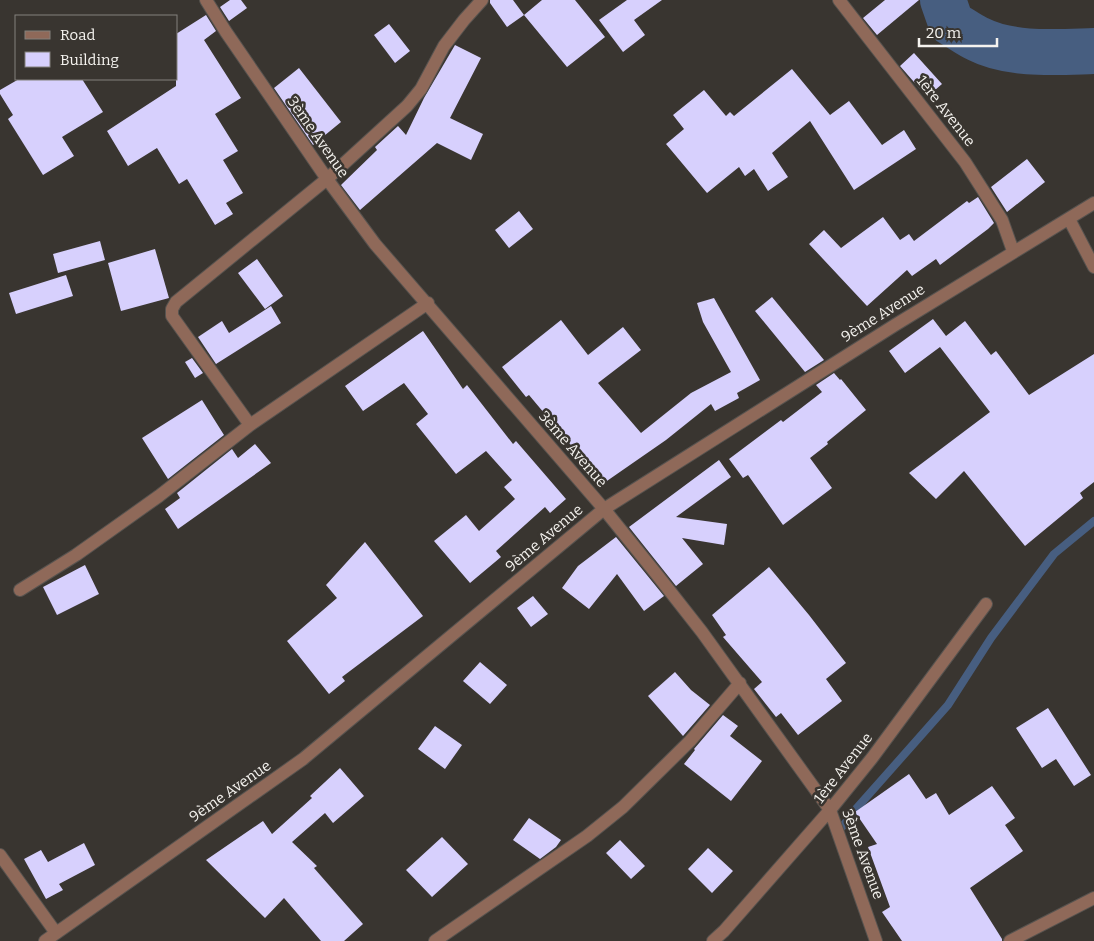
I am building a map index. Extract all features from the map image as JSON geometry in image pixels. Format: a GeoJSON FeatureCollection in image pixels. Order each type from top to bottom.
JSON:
{"type":"FeatureCollection","features":[{"type":"Feature","properties":{"kind":"street","name":"3ème Avenue"},"geometry":{"type":"LineString","coordinates":[[206,0],[326,179],[375,244],[428,303],[604,509],[740,683],[830,810],[876,941]]}},
{"type":"Feature","properties":{"kind":"street"},"geometry":{"type":"LineString","coordinates":[[250,425],[172,316],[172,309],[176,302],[326,179],[407,106],[421,89],[444,46],[482,0]]}},
{"type":"Feature","properties":{"kind":"street","name":"1ère Avenue"},"geometry":{"type":"LineString","coordinates":[[839,0],[965,162],[1002,220],[1013,252]]}},
{"type":"Feature","properties":{"kind":"street","name":"9ème Avenue"},"geometry":{"type":"LineString","coordinates":[[45,941],[303,760],[604,509],[1094,203]]}},
{"type":"Feature","properties":{"kind":"street"},"geometry":{"type":"LineString","coordinates":[[1068,220],[1094,267]]}},
{"type":"Feature","properties":{"kind":"street"},"geometry":{"type":"LineString","coordinates":[[20,590],[76,555],[250,425],[428,303]]}},
{"type":"Feature","properties":{"kind":"street","name":"1ère Avenue"},"geometry":{"type":"LineString","coordinates":[[713,941],[724,931],[830,810],[888,736],[986,604]]}},
{"type":"Feature","properties":{"kind":"street"},"geometry":{"type":"LineString","coordinates":[[435,941],[587,836],[624,807],[690,741],[740,683]]}},
{"type":"Feature","properties":{"kind":"street"},"geometry":{"type":"LineString","coordinates":[[0,855],[56,933]]}},
{"type":"Feature","properties":{"kind":"street"},"geometry":{"type":"LineString","coordinates":[[1010,941],[1094,898]]}},
{"type":"Feature","properties":{"kind":"building"},"geometry":{"type":"Polygon","coordinates":[[[230,0],[241,0],[247,8],[229,21],[220,7],[230,0]]]}},
{"type":"Feature","properties":{"kind":"building"},"geometry":{"type":"Polygon","coordinates":[[[490,0],[513,0],[524,15],[507,27],[490,3],[490,0]]]}},
{"type":"Feature","properties":{"kind":"building"},"geometry":{"type":"Polygon","coordinates":[[[542,0],[575,0],[605,37],[567,67],[524,15],[542,0]]]}},
{"type":"Feature","properties":{"kind":"building"},"geometry":{"type":"Polygon","coordinates":[[[627,0],[662,0],[634,20],[645,35],[623,52],[599,20],[627,0]]]}},
{"type":"Feature","properties":{"kind":"building"},"geometry":{"type":"Polygon","coordinates":[[[885,0],[919,0],[877,35],[863,18],[885,0]]]}},
{"type":"Feature","properties":{"kind":"building"},"geometry":{"type":"Polygon","coordinates":[[[206,15],[216,31],[204,40],[241,98],[215,114],[238,151],[223,160],[243,193],[226,203],[233,214],[215,225],[187,179],[179,184],[157,148],[128,166],[107,131],[176,86],[176,80],[178,80],[178,33],[206,15]]]}},
{"type":"Feature","properties":{"kind":"building"},"geometry":{"type":"Polygon","coordinates":[[[389,24],[410,51],[395,63],[374,35],[389,24]]]}},
{"type":"Feature","properties":{"kind":"building"},"geometry":{"type":"Polygon","coordinates":[[[455,45],[481,58],[450,118],[483,134],[471,160],[437,143],[360,210],[341,185],[377,150],[375,147],[398,126],[406,135],[424,98],[455,45]]]}},
{"type":"Feature","properties":{"kind":"building"},"geometry":{"type":"Polygon","coordinates":[[[914,53],[942,84],[927,97],[900,66],[914,53]]]}},
{"type":"Feature","properties":{"kind":"building"},"geometry":{"type":"Polygon","coordinates":[[[299,68],[341,122],[313,145],[274,88],[299,68]]]}},
{"type":"Feature","properties":{"kind":"building"},"geometry":{"type":"Polygon","coordinates":[[[792,69],[830,115],[849,101],[882,145],[904,130],[916,149],[854,190],[810,121],[772,153],[788,177],[768,191],[754,169],[745,176],[739,167],[707,193],[666,144],[684,129],[673,115],[704,90],[726,116],[730,112],[734,116],[792,69]]]}},
{"type":"Feature","properties":{"kind":"building"},"geometry":{"type":"Polygon","coordinates":[[[17,80],[83,80],[103,112],[62,137],[74,156],[43,175],[8,119],[13,115],[0,94],[0,90],[17,80]]]}},
{"type":"Feature","properties":{"kind":"building"},"geometry":{"type":"Polygon","coordinates":[[[1027,159],[1045,182],[1007,212],[991,187],[1027,159]]]}},
{"type":"Feature","properties":{"kind":"building"},"geometry":{"type":"Polygon","coordinates":[[[978,197],[994,223],[988,229],[940,265],[936,259],[912,276],[907,270],[867,306],[809,244],[824,230],[841,248],[883,217],[900,240],[909,234],[914,241],[967,201],[969,203],[978,197]]]}},
{"type":"Feature","properties":{"kind":"building"},"geometry":{"type":"Polygon","coordinates":[[[519,211],[533,229],[509,248],[495,230],[519,211]]]}},
{"type":"Feature","properties":{"kind":"building"},"geometry":{"type":"Polygon","coordinates":[[[100,241],[105,260],[58,273],[53,254],[100,241]]]}},
{"type":"Feature","properties":{"kind":"building"},"geometry":{"type":"Polygon","coordinates":[[[155,249],[169,298],[121,311],[108,263],[155,249]]]}},
{"type":"Feature","properties":{"kind":"building"},"geometry":{"type":"Polygon","coordinates":[[[257,259],[283,296],[265,309],[238,273],[257,259]]]}},
{"type":"Feature","properties":{"kind":"building"},"geometry":{"type":"Polygon","coordinates":[[[66,275],[73,296],[16,314],[9,293],[66,275]]]}},
{"type":"Feature","properties":{"kind":"building"},"geometry":{"type":"Polygon","coordinates":[[[772,297],[824,360],[805,372],[755,311],[772,297]]]}},
{"type":"Feature","properties":{"kind":"building"},"geometry":{"type":"Polygon","coordinates":[[[714,298],[760,380],[737,393],[739,398],[715,411],[711,404],[666,440],[604,483],[588,460],[585,462],[529,395],[526,397],[502,367],[561,320],[588,355],[623,327],[641,350],[598,383],[641,433],[691,393],[731,372],[703,322],[697,303],[714,298]]]}},
{"type":"Feature","properties":{"kind":"building"},"geometry":{"type":"Polygon","coordinates":[[[271,306],[281,323],[216,364],[198,337],[222,321],[229,333],[271,306]]]}},
{"type":"Feature","properties":{"kind":"building"},"geometry":{"type":"Polygon","coordinates":[[[933,319],[946,336],[965,321],[991,355],[996,351],[1029,395],[1094,354],[1094,482],[1080,493],[1083,498],[1025,546],[964,471],[936,499],[909,473],[990,412],[940,347],[905,373],[889,351],[933,319]]]}},
{"type":"Feature","properties":{"kind":"building"},"geometry":{"type":"Polygon","coordinates":[[[423,331],[463,389],[467,385],[513,444],[516,441],[566,499],[550,513],[545,507],[496,551],[501,557],[470,583],[434,541],[466,515],[479,531],[515,499],[504,487],[512,480],[486,451],[456,474],[416,424],[428,414],[404,383],[363,411],[345,386],[423,331]]]}},
{"type":"Feature","properties":{"kind":"building"},"geometry":{"type":"Polygon","coordinates":[[[192,358],[203,373],[195,378],[185,362],[192,358]]]}},
{"type":"Feature","properties":{"kind":"building"},"geometry":{"type":"Polygon","coordinates":[[[834,373],[866,410],[810,458],[832,488],[783,525],[748,475],[743,478],[729,459],[781,420],[783,422],[822,392],[816,385],[834,373]]]}},
{"type":"Feature","properties":{"kind":"building"},"geometry":{"type":"Polygon","coordinates":[[[202,400],[224,435],[168,479],[142,438],[202,400]]]}},
{"type":"Feature","properties":{"kind":"building"},"geometry":{"type":"Polygon","coordinates":[[[255,444],[271,463],[178,529],[165,509],[180,498],[177,493],[232,449],[238,458],[255,444]]]}},
{"type":"Feature","properties":{"kind":"building"},"geometry":{"type":"Polygon","coordinates":[[[719,460],[731,477],[676,517],[727,524],[724,545],[682,538],[703,564],[676,586],[629,527],[719,460]]]}},
{"type":"Feature","properties":{"kind":"building"},"geometry":{"type":"Polygon","coordinates":[[[616,537],[664,596],[644,611],[617,574],[589,609],[562,588],[578,566],[616,537]]]}},
{"type":"Feature","properties":{"kind":"building"},"geometry":{"type":"Polygon","coordinates":[[[365,542],[423,616],[342,677],[345,681],[329,694],[287,641],[337,598],[326,585],[365,542]]]}},
{"type":"Feature","properties":{"kind":"building"},"geometry":{"type":"Polygon","coordinates":[[[85,565],[99,594],[57,615],[43,587],[85,565]]]}},
{"type":"Feature","properties":{"kind":"building"},"geometry":{"type":"Polygon","coordinates":[[[769,567],[846,663],[826,679],[842,701],[798,735],[781,713],[776,717],[754,689],[762,682],[723,637],[726,635],[712,615],[769,567]]]}},
{"type":"Feature","properties":{"kind":"building"},"geometry":{"type":"Polygon","coordinates":[[[533,596],[548,614],[531,627],[517,608],[533,596]]]}},
{"type":"Feature","properties":{"kind":"building"},"geometry":{"type":"Polygon","coordinates":[[[480,662],[507,685],[490,704],[463,681],[480,662]]]}},
{"type":"Feature","properties":{"kind":"building"},"geometry":{"type":"Polygon","coordinates":[[[675,672],[691,690],[710,705],[683,736],[648,696],[675,672]]]}},
{"type":"Feature","properties":{"kind":"building"},"geometry":{"type":"Polygon","coordinates":[[[1048,708],[1091,775],[1074,786],[1056,759],[1042,768],[1016,728],[1048,708]]]}},
{"type":"Feature","properties":{"kind":"building"},"geometry":{"type":"Polygon","coordinates":[[[723,715],[738,726],[730,736],[762,761],[731,801],[684,764],[694,749],[723,715]]]}},
{"type":"Feature","properties":{"kind":"building"},"geometry":{"type":"Polygon","coordinates":[[[435,726],[462,745],[445,769],[418,749],[435,726]]]}},
{"type":"Feature","properties":{"kind":"building"},"geometry":{"type":"Polygon","coordinates":[[[340,768],[364,796],[333,823],[325,813],[292,842],[317,866],[314,868],[363,924],[344,941],[321,941],[284,898],[265,918],[206,860],[263,821],[272,834],[312,798],[310,796],[340,768]]]}},
{"type":"Feature","properties":{"kind":"building"},"geometry":{"type":"Polygon","coordinates":[[[909,774],[926,799],[936,793],[949,815],[992,786],[1015,818],[1005,825],[1023,851],[970,888],[1002,941],[902,941],[882,912],[890,907],[868,847],[877,844],[855,812],[909,774]]]}},
{"type":"Feature","properties":{"kind":"building"},"geometry":{"type":"Polygon","coordinates":[[[529,818],[561,840],[556,847],[540,859],[513,840],[529,818]]]}},
{"type":"Feature","properties":{"kind":"building"},"geometry":{"type":"Polygon","coordinates":[[[442,837],[468,864],[432,897],[406,870],[442,837]]]}},
{"type":"Feature","properties":{"kind":"building"},"geometry":{"type":"Polygon","coordinates":[[[620,840],[645,866],[631,879],[606,853],[620,840]]]}},
{"type":"Feature","properties":{"kind":"building"},"geometry":{"type":"Polygon","coordinates":[[[84,843],[95,865],[59,884],[63,890],[46,899],[24,859],[41,850],[48,862],[84,843]]]}},
{"type":"Feature","properties":{"kind":"building"},"geometry":{"type":"Polygon","coordinates":[[[708,848],[733,871],[712,893],[688,869],[708,848]]]}},
{"type":"Feature","properties":{"kind":"waterway"},"geometry":{"type":"LineString","coordinates":[[943,0],[951,23],[991,44],[1020,51],[1094,51]]}},
{"type":"Feature","properties":{"kind":"waterway"},"geometry":{"type":"LineString","coordinates":[[843,826],[948,705],[991,638],[1054,554],[1094,521]]}}]}
